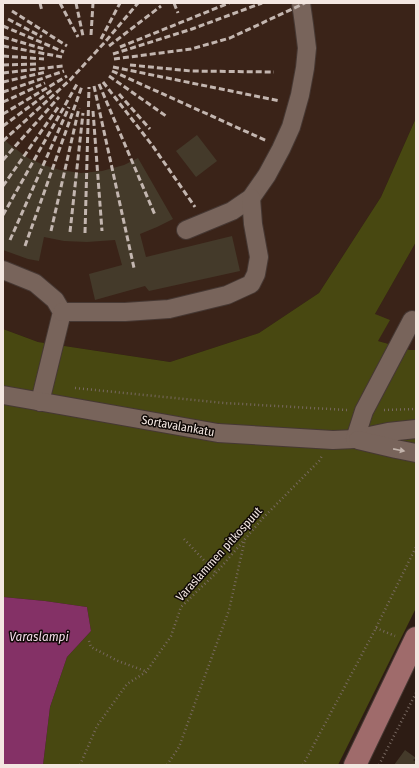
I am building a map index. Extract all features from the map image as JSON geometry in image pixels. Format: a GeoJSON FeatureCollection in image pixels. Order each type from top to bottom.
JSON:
{"type":"FeatureCollection","features":[{"type":"Feature","properties":{"kind":"main road"},"geometry":{"type":"LineString","coordinates":[[355,765],[374,728],[410,641]]}},
{"type":"Feature","properties":{"kind":"street"},"geometry":{"type":"LineString","coordinates":[[186,230],[232,211],[251,198],[281,149],[291,127],[300,95],[305,68],[307,48],[300,3]]}},
{"type":"Feature","properties":{"kind":"street"},"geometry":{"type":"LineString","coordinates":[[62,312],[125,312],[169,309],[227,295],[251,284],[256,274],[258,257],[251,198]]}},
{"type":"Feature","properties":{"kind":"street"},"geometry":{"type":"LineString","coordinates":[[3,270],[35,283],[55,300],[62,312],[42,394]]}},
{"type":"Feature","properties":{"kind":"street"},"geometry":{"type":"LineString","coordinates":[[355,439],[364,411],[412,320]]}},
{"type":"Feature","properties":{"kind":"street","name":"Sortavalankatu"},"geometry":{"type":"LineString","coordinates":[[3,395],[42,394],[218,433],[333,440],[355,439],[388,432],[416,429]]}},
{"type":"Feature","properties":{"kind":"street","name":"Sortavalankatu"},"geometry":{"type":"LineString","coordinates":[[355,439],[416,453]]}},
{"type":"Feature","properties":{"kind":"path"},"geometry":{"type":"LineString","coordinates":[[42,394],[364,411],[416,409]]}},
{"type":"Feature","properties":{"kind":"path","name":"Varaslammen pitkospuut"},"geometry":{"type":"LineString","coordinates":[[80,765],[97,726],[126,684],[146,672],[171,636],[182,608],[216,573],[262,518],[319,461]]}},
{"type":"Feature","properties":{"kind":"path"},"geometry":{"type":"LineString","coordinates":[[167,765],[179,747],[229,610],[245,538]]}},
{"type":"Feature","properties":{"kind":"path"},"geometry":{"type":"LineString","coordinates":[[184,539],[216,573]]}},
{"type":"Feature","properties":{"kind":"path"},"geometry":{"type":"LineString","coordinates":[[303,765],[376,628],[416,547]]}},
{"type":"Feature","properties":{"kind":"path"},"geometry":{"type":"LineString","coordinates":[[376,628],[410,641]]}},
{"type":"Feature","properties":{"kind":"path"},"geometry":{"type":"LineString","coordinates":[[89,642],[91,647],[118,661],[146,672]]}},
{"type":"Feature","properties":{"kind":"path"},"geometry":{"type":"LineString","coordinates":[[379,765],[416,693]]}},
{"type":"Feature","properties":{"kind":"shaded area"},"geometry":{"type":"Polygon","coordinates":[[[3,3],[416,3],[416,118],[381,197],[319,293],[259,333],[170,362],[38,342],[3,329],[3,3]]]}},
{"type":"Feature","properties":{"kind":"shaded area"},"geometry":{"type":"Polygon","coordinates":[[[416,118],[416,242],[375,314],[390,320],[378,341],[410,350],[416,350],[416,608],[338,765],[43,765],[50,707],[67,657],[91,631],[87,607],[3,597],[3,329],[38,342],[170,362],[259,333],[319,293],[381,197],[416,118]]]}},
{"type":"Feature","properties":{"kind":"shaded area"},"geometry":{"type":"Polygon","coordinates":[[[416,242],[416,350],[410,350],[378,341],[375,314],[416,242]]]}},
{"type":"Feature","properties":{"kind":"water","name":"Varaslampi"},"geometry":{"type":"Polygon","coordinates":[[[3,597],[87,607],[91,631],[67,657],[50,707],[43,765],[3,765],[3,597]]]}},
{"type":"Feature","properties":{"kind":"building"},"geometry":{"type":"Polygon","coordinates":[[[197,135],[217,161],[196,177],[176,151],[197,135]]]}},
{"type":"Feature","properties":{"kind":"building"},"geometry":{"type":"Polygon","coordinates":[[[3,138],[28,158],[60,170],[81,173],[102,171],[124,165],[138,158],[173,219],[140,234],[146,257],[232,236],[240,271],[149,291],[145,286],[95,300],[89,274],[122,265],[115,240],[87,242],[64,241],[44,237],[39,261],[28,259],[3,250],[3,138]]]}},
{"type":"Feature","properties":{"kind":"building"},"geometry":{"type":"Polygon","coordinates":[[[405,750],[416,758],[413,760],[416,762],[416,765],[394,765],[405,750]]]}},
{"type":"Feature","properties":{"kind":"railway"},"geometry":{"type":"LineString","coordinates":[[40,3],[42,11]]}},
{"type":"Feature","properties":{"kind":"railway"},"geometry":{"type":"LineString","coordinates":[[60,3],[78,37]]}},
{"type":"Feature","properties":{"kind":"railway"},"geometry":{"type":"LineString","coordinates":[[76,3],[83,36]]}},
{"type":"Feature","properties":{"kind":"railway"},"geometry":{"type":"LineString","coordinates":[[91,35],[93,3]]}},
{"type":"Feature","properties":{"kind":"railway"},"geometry":{"type":"LineString","coordinates":[[101,39],[120,3]]}},
{"type":"Feature","properties":{"kind":"railway"},"geometry":{"type":"LineString","coordinates":[[3,141],[70,80],[138,3]]}},
{"type":"Feature","properties":{"kind":"railway"},"geometry":{"type":"LineString","coordinates":[[174,3],[178,13]]}},
{"type":"Feature","properties":{"kind":"railway"},"geometry":{"type":"LineString","coordinates":[[120,47],[229,3]]}},
{"type":"Feature","properties":{"kind":"railway"},"geometry":{"type":"LineString","coordinates":[[113,54],[192,29],[262,3]]}},
{"type":"Feature","properties":{"kind":"railway"},"geometry":{"type":"LineString","coordinates":[[114,59],[191,49],[230,38],[305,3]]}},
{"type":"Feature","properties":{"kind":"railway"},"geometry":{"type":"LineString","coordinates":[[109,46],[161,6]]}},
{"type":"Feature","properties":{"kind":"railway"},"geometry":{"type":"LineString","coordinates":[[12,11],[67,46]]}},
{"type":"Feature","properties":{"kind":"railway"},"geometry":{"type":"LineString","coordinates":[[8,19],[42,37]]}},
{"type":"Feature","properties":{"kind":"railway"},"geometry":{"type":"LineString","coordinates":[[3,26],[64,52]]}},
{"type":"Feature","properties":{"kind":"railway"},"geometry":{"type":"LineString","coordinates":[[3,37],[44,49]]}},
{"type":"Feature","properties":{"kind":"railway"},"geometry":{"type":"LineString","coordinates":[[3,46],[62,57]]}},
{"type":"Feature","properties":{"kind":"railway"},"geometry":{"type":"LineString","coordinates":[[3,56],[44,59]]}},
{"type":"Feature","properties":{"kind":"railway"},"geometry":{"type":"LineString","coordinates":[[3,65],[36,64]]}},
{"type":"Feature","properties":{"kind":"railway"},"geometry":{"type":"LineString","coordinates":[[130,65],[191,71],[274,72]]}},
{"type":"Feature","properties":{"kind":"railway"},"geometry":{"type":"LineString","coordinates":[[3,73],[63,66]]}},
{"type":"Feature","properties":{"kind":"railway"},"geometry":{"type":"LineString","coordinates":[[113,67],[280,101]]}},
{"type":"Feature","properties":{"kind":"railway"},"geometry":{"type":"LineString","coordinates":[[3,92],[64,71]]}},
{"type":"Feature","properties":{"kind":"railway"},"geometry":{"type":"LineString","coordinates":[[112,71],[267,141]]}},
{"type":"Feature","properties":{"kind":"railway"},"geometry":{"type":"LineString","coordinates":[[3,82],[46,72]]}},
{"type":"Feature","properties":{"kind":"railway"},"geometry":{"type":"LineString","coordinates":[[3,114],[67,76]]}},
{"type":"Feature","properties":{"kind":"railway"},"geometry":{"type":"LineString","coordinates":[[109,76],[166,116]]}},
{"type":"Feature","properties":{"kind":"railway"},"geometry":{"type":"LineString","coordinates":[[103,82],[152,145],[195,207]]}},
{"type":"Feature","properties":{"kind":"railway"},"geometry":{"type":"LineString","coordinates":[[3,102],[45,83]]}},
{"type":"Feature","properties":{"kind":"railway"},"geometry":{"type":"LineString","coordinates":[[3,215],[77,84]]}},
{"type":"Feature","properties":{"kind":"railway"},"geometry":{"type":"LineString","coordinates":[[99,84],[155,215]]}},
{"type":"Feature","properties":{"kind":"railway"},"geometry":{"type":"LineString","coordinates":[[25,246],[82,86]]}},
{"type":"Feature","properties":{"kind":"railway"},"geometry":{"type":"LineString","coordinates":[[94,86],[134,268]]}},
{"type":"Feature","properties":{"kind":"railway"},"geometry":{"type":"LineString","coordinates":[[85,233],[89,87]]}},
{"type":"Feature","properties":{"kind":"railway"},"geometry":{"type":"LineString","coordinates":[[3,126],[52,90]]}},
{"type":"Feature","properties":{"kind":"railway"},"geometry":{"type":"LineString","coordinates":[[119,94],[150,129]]}},
{"type":"Feature","properties":{"kind":"railway"},"geometry":{"type":"LineString","coordinates":[[3,160],[59,97]]}},
{"type":"Feature","properties":{"kind":"railway"},"geometry":{"type":"LineString","coordinates":[[3,186],[59,106]]}},
{"type":"Feature","properties":{"kind":"railway"},"geometry":{"type":"LineString","coordinates":[[10,240],[69,107]]}},
{"type":"Feature","properties":{"kind":"railway"},"geometry":{"type":"LineString","coordinates":[[51,231],[79,108]]}},
{"type":"Feature","properties":{"kind":"railway"},"geometry":{"type":"LineString","coordinates":[[93,111],[102,231]]}},
{"type":"Feature","properties":{"kind":"railway"},"geometry":{"type":"LineString","coordinates":[[70,232],[83,113]]}}]}
